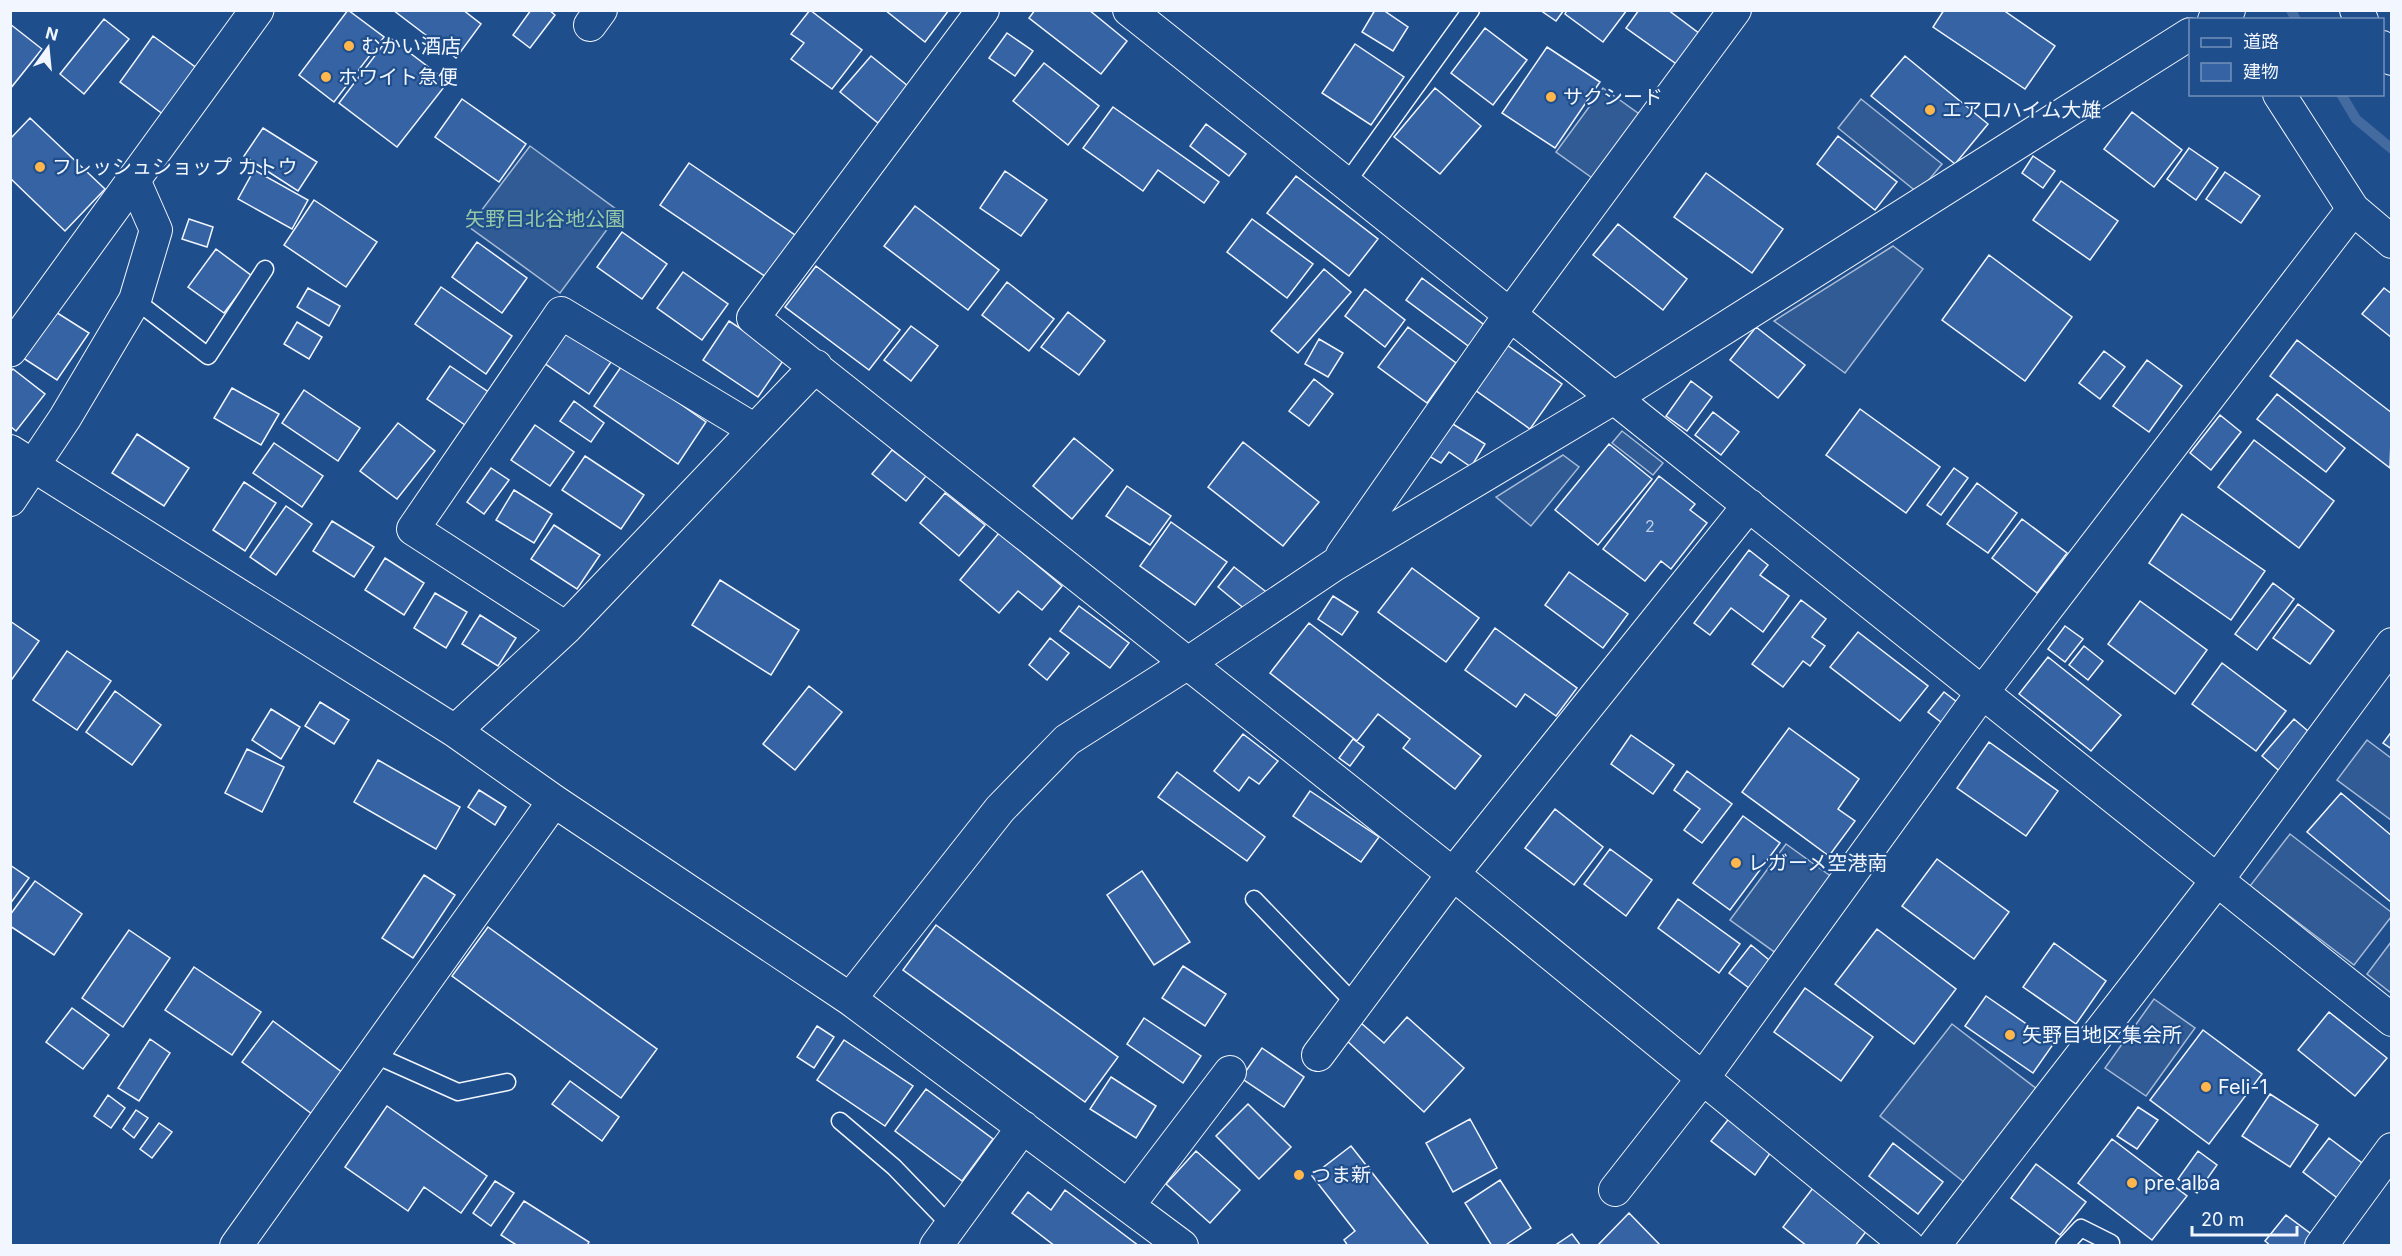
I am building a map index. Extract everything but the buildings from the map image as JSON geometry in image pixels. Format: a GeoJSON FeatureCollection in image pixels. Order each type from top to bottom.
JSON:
{"type":"FeatureCollection","features":[{"type":"Feature","properties":{"kind":"street"},"geometry":{"type":"LineString","coordinates":[[10,350],[257,10]]}},
{"type":"Feature","properties":{"kind":"street"},"geometry":{"type":"LineString","coordinates":[[983,10],[753,318],[1453,874],[1908,1245]]}},
{"type":"Feature","properties":{"kind":"street"},"geometry":{"type":"LineString","coordinates":[[1129,10],[2391,1020]]}},
{"type":"Feature","properties":{"kind":"street"},"geometry":{"type":"LineString","coordinates":[[1334,565],[1509,316],[1735,10]]}},
{"type":"Feature","properties":{"kind":"street"},"geometry":{"type":"LineString","coordinates":[[850,999],[1000,809],[1067,740],[1188,663],[1334,565],[1614,398],[2189,35]]}},
{"type":"Feature","properties":{"kind":"street"},"geometry":{"type":"LineString","coordinates":[[2280,96],[2353,209],[2391,242]]}},
{"type":"Feature","properties":{"kind":"street"},"geometry":{"type":"LineString","coordinates":[[10,500],[22,459],[65,418],[135,300],[156,230],[134,180]]}},
{"type":"Feature","properties":{"kind":"street"},"geometry":{"type":"LineString","coordinates":[[1615,1190],[1703,1078],[1982,693],[2353,209]]}},
{"type":"Feature","properties":{"kind":"street"},"geometry":{"type":"LineString","coordinates":[[566,627],[412,529],[561,313],[755,430]]}},
{"type":"Feature","properties":{"kind":"street"},"geometry":{"type":"LineString","coordinates":[[455,731],[566,627],[816,366]]}},
{"type":"Feature","properties":{"kind":"street"},"geometry":{"type":"LineString","coordinates":[[22,459],[455,731],[554,801],[850,999],[1182,1245]]}},
{"type":"Feature","properties":{"kind":"street"},"geometry":{"type":"LineString","coordinates":[[1318,1055],[1453,874],[1749,505]]}},
{"type":"Feature","properties":{"kind":"street"},"geometry":{"type":"LineString","coordinates":[[1934,1245],[2217,879],[2391,644]]}},
{"type":"Feature","properties":{"kind":"street"},"geometry":{"type":"LineString","coordinates":[[240,1244],[554,801]]}},
{"type":"Feature","properties":{"kind":"street"},"geometry":{"type":"LineString","coordinates":[[1128,1206],[1230,1072]]}},
{"type":"Feature","properties":{"kind":"street"},"geometry":{"type":"LineString","coordinates":[[943,1235],[1023,1127]]}},
{"type":"Feature","properties":{"kind":"street"},"geometry":{"type":"LineString","coordinates":[[2321,1245],[2391,1149]]}},
{"type":"Feature","properties":{"kind":"lane"},"geometry":{"type":"LineString","coordinates":[[1346,185],[1471,10]]}},
{"type":"Feature","properties":{"kind":"lane"},"geometry":{"type":"LineString","coordinates":[[135,300],[208,356],[265,268]]}},
{"type":"Feature","properties":{"kind":"lane"},"geometry":{"type":"LineString","coordinates":[[1254,900],[1356,1005]]}},
{"type":"Feature","properties":{"kind":"lane"},"geometry":{"type":"LineString","coordinates":[[373,1054],[458,1092],[507,1082]]}},
{"type":"Feature","properties":{"kind":"lane"},"geometry":{"type":"LineString","coordinates":[[840,1121],[894,1167],[943,1235]]}},
{"type":"Feature","properties":{"kind":"lane"},"geometry":{"type":"LineString","coordinates":[[2064,1245],[2081,1228],[2111,1243]]}},
{"type":"Feature","properties":{"kind":"shaded area"},"geometry":{"type":"Polygon","coordinates":[[[1603,88],[1642,116],[1595,180],[1556,152],[1603,88]]]}},
{"type":"Feature","properties":{"kind":"shaded area"},"geometry":{"type":"Polygon","coordinates":[[[1861,99],[1942,164],[1918,193],[1838,128],[1861,99]]]}},
{"type":"Feature","properties":{"kind":"shaded area","name":"矢野目北谷地公園"},"geometry":{"type":"Polygon","coordinates":[[[530,146],[620,212],[560,293],[469,227],[530,146]]]}},
{"type":"Feature","properties":{"kind":"shaded area"},"geometry":{"type":"Polygon","coordinates":[[[1893,246],[1923,269],[1845,373],[1774,321],[1893,246]]]}},
{"type":"Feature","properties":{"kind":"shaded area"},"geometry":{"type":"Polygon","coordinates":[[[1622,431],[1663,463],[1653,475],[1612,443],[1622,431]]]}},
{"type":"Feature","properties":{"kind":"shaded area"},"geometry":{"type":"Polygon","coordinates":[[[1563,455],[1579,467],[1531,526],[1496,497],[1563,455]]]}},
{"type":"Feature","properties":{"kind":"shaded area"},"geometry":{"type":"Polygon","coordinates":[[[2367,740],[2391,758],[2391,820],[2337,780],[2367,740]]]}},
{"type":"Feature","properties":{"kind":"shaded area"},"geometry":{"type":"Polygon","coordinates":[[[2290,834],[2391,912],[2391,917],[2354,965],[2250,886],[2290,834]]]}},
{"type":"Feature","properties":{"kind":"shaded area"},"geometry":{"type":"Polygon","coordinates":[[[1786,844],[1836,880],[1780,956],[1730,920],[1786,844]]]}},
{"type":"Feature","properties":{"kind":"shaded area"},"geometry":{"type":"Polygon","coordinates":[[[2391,942],[2391,993],[2367,974],[2391,942]]]}},
{"type":"Feature","properties":{"kind":"shaded area"},"geometry":{"type":"Polygon","coordinates":[[[2154,999],[2195,1028],[2146,1096],[2105,1068],[2154,999]]]}},
{"type":"Feature","properties":{"kind":"shaded area"},"geometry":{"type":"Polygon","coordinates":[[[1952,1024],[2037,1089],[1964,1182],[1880,1116],[1952,1024]]]}},
{"type":"Feature","properties":{"kind":"waterway"},"geometry":{"type":"LineString","coordinates":[[2291,10],[2295,18]]}},
{"type":"Feature","properties":{"kind":"waterway"},"geometry":{"type":"LineString","coordinates":[[2342,96],[2356,119],[2392,149]]}},
{"type":"Feature","properties":{"kind":"place","name":"むかい酒店"},"geometry":{"type":"Point","coordinates":[349,46]}},
{"type":"Feature","properties":{"kind":"place","name":"ホワイト急便"},"geometry":{"type":"Point","coordinates":[326,77]}},
{"type":"Feature","properties":{"kind":"place","name":"サクシード"},"geometry":{"type":"Point","coordinates":[1551,97]}},
{"type":"Feature","properties":{"kind":"place","name":"エアロハイム大雄"},"geometry":{"type":"Point","coordinates":[1930,110]}},
{"type":"Feature","properties":{"kind":"place","name":"フレッシュショップ カトウ"},"geometry":{"type":"Point","coordinates":[40,167]}},
{"type":"Feature","properties":{"kind":"place","name":"レガーメ空港南"},"geometry":{"type":"Point","coordinates":[1736,863]}},
{"type":"Feature","properties":{"kind":"place","name":"矢野目地区集会所"},"geometry":{"type":"Point","coordinates":[2010,1035]}},
{"type":"Feature","properties":{"kind":"place","name":"Feli-1"},"geometry":{"type":"Point","coordinates":[2206,1087]}},
{"type":"Feature","properties":{"kind":"place","name":"つま新"},"geometry":{"type":"Point","coordinates":[1299,1175]}},
{"type":"Feature","properties":{"kind":"place","name":"pre alba"},"geometry":{"type":"Point","coordinates":[2132,1183]}}]}
